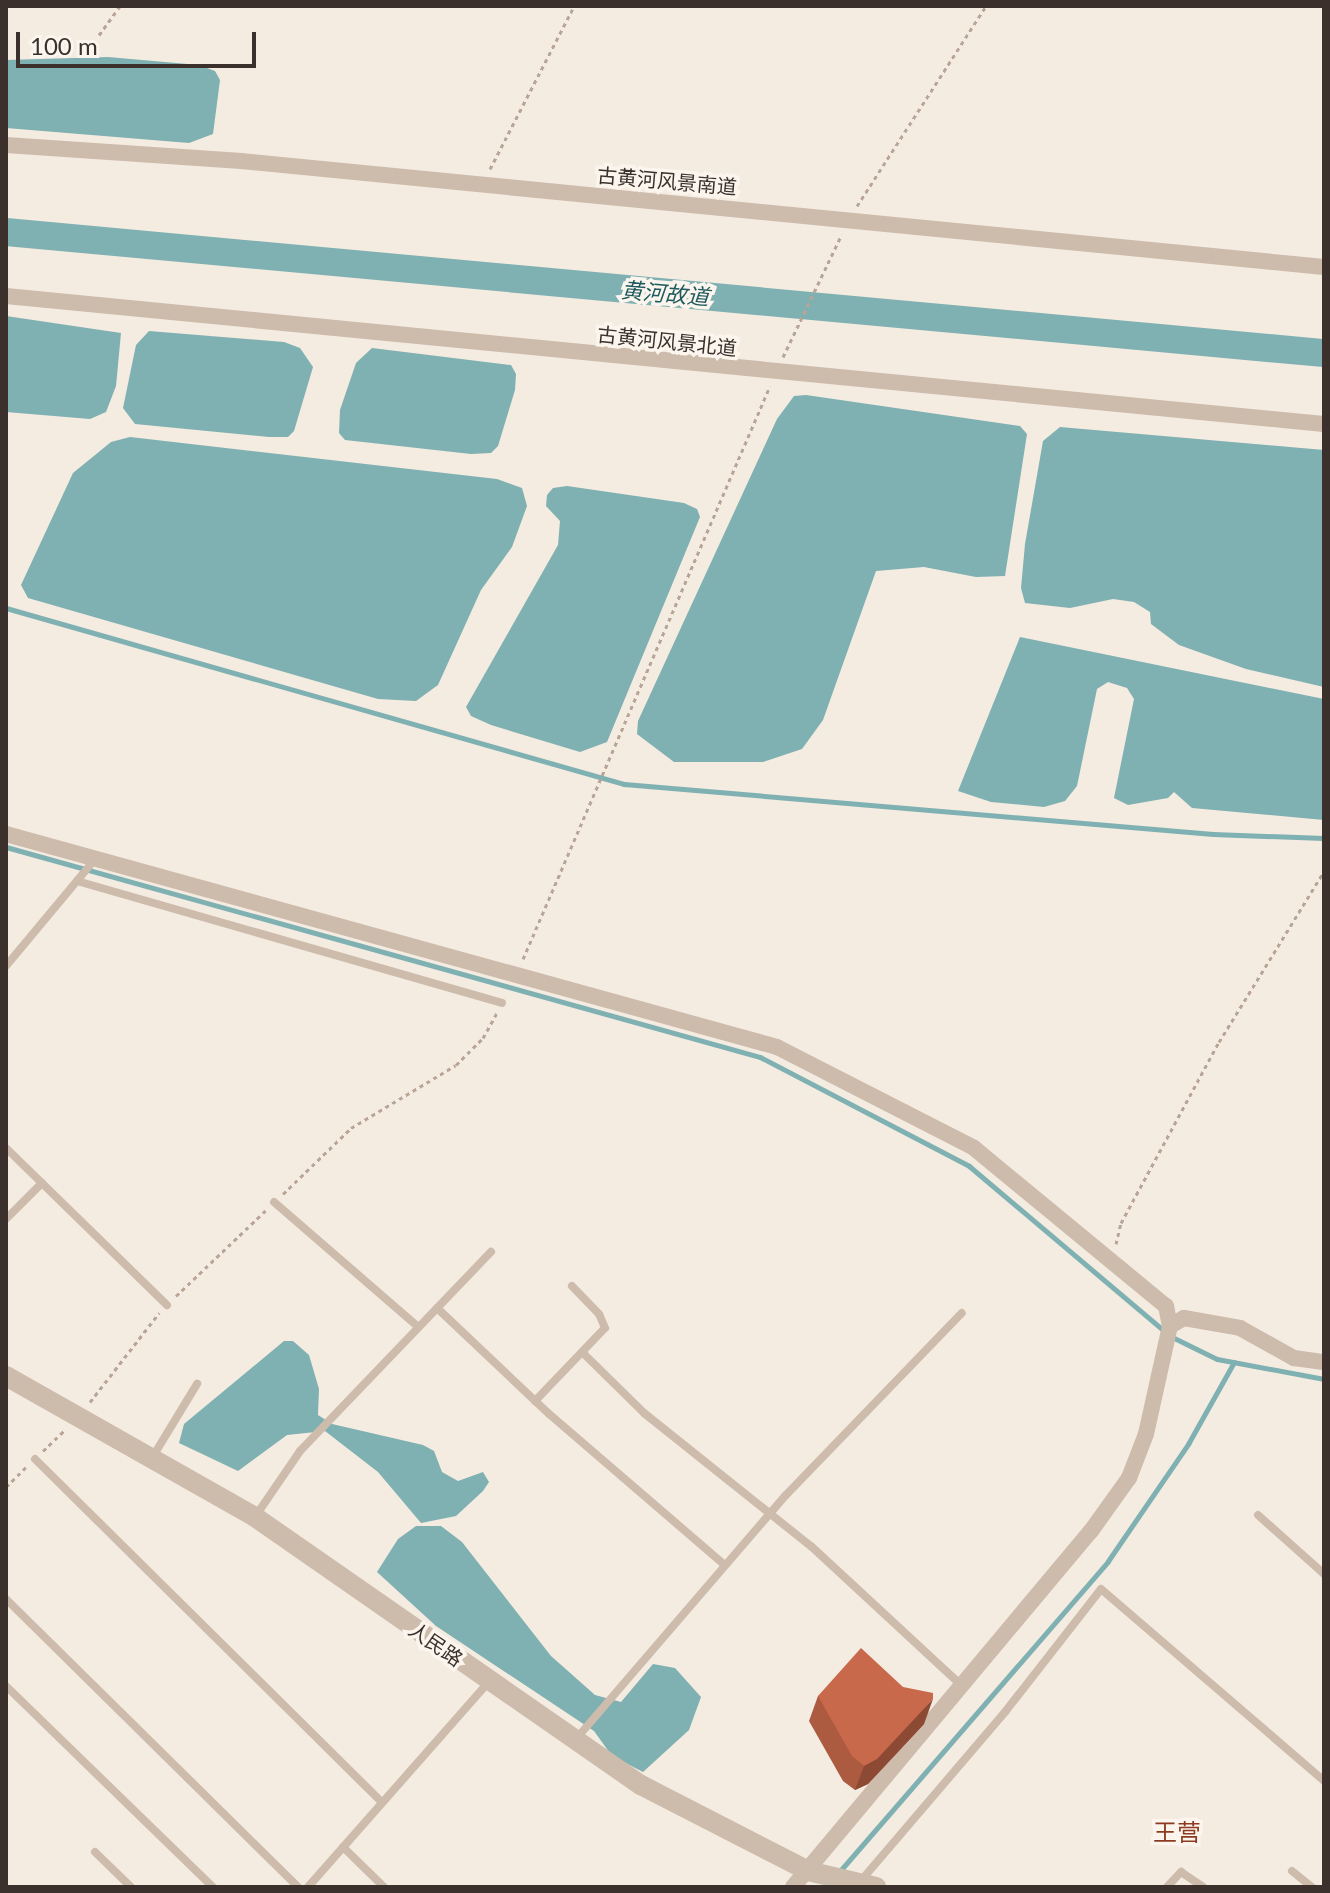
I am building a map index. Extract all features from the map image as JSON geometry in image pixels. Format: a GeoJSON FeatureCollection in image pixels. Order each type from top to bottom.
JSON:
{"type":"FeatureCollection","features":[{"type":"Feature","properties":{"kind":"street","name":"古黄河风景南道"},"geometry":{"type":"LineString","coordinates":[[6,145],[488,184],[1324,267]]}},
{"type":"Feature","properties":{"kind":"street","name":"古黄河风景北道"},"geometry":{"type":"LineString","coordinates":[[6,296],[779,366],[1324,424]]}},
{"type":"Feature","properties":{"kind":"street"},"geometry":{"type":"LineString","coordinates":[[6,834],[93,861],[777,1047],[974,1148],[1166,1306],[1169,1331],[1146,1434],[1129,1478],[962,1686],[842,1879],[793,1887]]}},
{"type":"Feature","properties":{"kind":"street"},"geometry":{"type":"LineString","coordinates":[[1169,1331],[1184,1318],[1240,1328],[1294,1358],[1324,1362]]}},
{"type":"Feature","properties":{"kind":"street","name":"人民路"},"geometry":{"type":"LineString","coordinates":[[6,1376],[255,1517],[575,1740],[724,1832],[842,1879]]}},
{"type":"Feature","properties":{"kind":"lane"},"geometry":{"type":"LineString","coordinates":[[6,966],[93,861]]}},
{"type":"Feature","properties":{"kind":"lane"},"geometry":{"type":"LineString","coordinates":[[79,878],[502,1003]]}},
{"type":"Feature","properties":{"kind":"lane"},"geometry":{"type":"LineString","coordinates":[[6,1148],[167,1305]]}},
{"type":"Feature","properties":{"kind":"lane"},"geometry":{"type":"LineString","coordinates":[[6,1219],[42,1183]]}},
{"type":"Feature","properties":{"kind":"lane"},"geometry":{"type":"LineString","coordinates":[[274,1202],[417,1326]]}},
{"type":"Feature","properties":{"kind":"lane"},"geometry":{"type":"LineString","coordinates":[[255,1517],[300,1451],[491,1252]]}},
{"type":"Feature","properties":{"kind":"lane"},"geometry":{"type":"LineString","coordinates":[[535,1401],[605,1328],[599,1314],[572,1286]]}},
{"type":"Feature","properties":{"kind":"lane"},"geometry":{"type":"LineString","coordinates":[[437,1308],[535,1401],[725,1565]]}},
{"type":"Feature","properties":{"kind":"lane"},"geometry":{"type":"LineString","coordinates":[[575,1740],[770,1513],[962,1313]]}},
{"type":"Feature","properties":{"kind":"lane"},"geometry":{"type":"LineString","coordinates":[[582,1352],[644,1413],[770,1513],[962,1686]]}},
{"type":"Feature","properties":{"kind":"lane"},"geometry":{"type":"LineString","coordinates":[[152,1458],[197,1384]]}},
{"type":"Feature","properties":{"kind":"lane"},"geometry":{"type":"LineString","coordinates":[[35,1459],[382,1802]]}},
{"type":"Feature","properties":{"kind":"lane"},"geometry":{"type":"LineString","coordinates":[[1258,1515],[1324,1574]]}},
{"type":"Feature","properties":{"kind":"lane"},"geometry":{"type":"LineString","coordinates":[[842,1879],[1005,1712],[1101,1589],[1324,1781]]}},
{"type":"Feature","properties":{"kind":"lane"},"geometry":{"type":"LineString","coordinates":[[6,1599],[298,1887]]}},
{"type":"Feature","properties":{"kind":"lane"},"geometry":{"type":"LineString","coordinates":[[308,1887],[489,1681]]}},
{"type":"Feature","properties":{"kind":"lane"},"geometry":{"type":"LineString","coordinates":[[6,1686],[213,1887]]}},
{"type":"Feature","properties":{"kind":"lane"},"geometry":{"type":"LineString","coordinates":[[343,1847],[384,1887]]}},
{"type":"Feature","properties":{"kind":"lane"},"geometry":{"type":"LineString","coordinates":[[95,1852],[131,1887]]}},
{"type":"Feature","properties":{"kind":"lane"},"geometry":{"type":"LineString","coordinates":[[1292,1871],[1312,1887]]}},
{"type":"Feature","properties":{"kind":"lane"},"geometry":{"type":"LineString","coordinates":[[1167,1887],[1181,1872],[1203,1887]]}},
{"type":"Feature","properties":{"kind":"path"},"geometry":{"type":"LineString","coordinates":[[99,35],[120,6]]}},
{"type":"Feature","properties":{"kind":"path"},"geometry":{"type":"LineString","coordinates":[[488,184],[494,159],[574,6]]}},
{"type":"Feature","properties":{"kind":"path"},"geometry":{"type":"LineString","coordinates":[[516,975],[600,770],[779,366],[849,218],[986,6]]}},
{"type":"Feature","properties":{"kind":"path"},"geometry":{"type":"LineString","coordinates":[[1113,1262],[1121,1223],[1219,1042],[1324,871]]}},
{"type":"Feature","properties":{"kind":"path"},"geometry":{"type":"LineString","coordinates":[[6,1487],[79,1416],[167,1305],[351,1128],[456,1065],[483,1038],[502,1003]]}},
{"type":"Feature","properties":{"kind":"water"},"geometry":{"type":"Polygon","coordinates":[[[108,57],[199,65],[215,71],[220,80],[213,134],[189,143],[6,128],[6,60],[108,57]]]}},
{"type":"Feature","properties":{"kind":"water"},"geometry":{"type":"Polygon","coordinates":[[[6,316],[121,333],[116,386],[106,412],[90,419],[6,412],[6,316]]]}},
{"type":"Feature","properties":{"kind":"water"},"geometry":{"type":"Polygon","coordinates":[[[149,331],[284,342],[300,348],[313,367],[294,431],[288,437],[269,437],[135,424],[123,408],[136,345],[149,331]]]}},
{"type":"Feature","properties":{"kind":"water"},"geometry":{"type":"Polygon","coordinates":[[[372,348],[511,365],[516,374],[515,390],[498,446],[491,453],[471,454],[345,440],[339,433],[340,410],[356,363],[372,348]]]}},
{"type":"Feature","properties":{"kind":"water"},"geometry":{"type":"Polygon","coordinates":[[[806,395],[1020,426],[1027,434],[1005,576],[976,577],[924,567],[876,571],[823,720],[802,749],[763,762],[674,762],[637,734],[638,721],[777,419],[794,396],[806,395]]]}},
{"type":"Feature","properties":{"kind":"water"},"geometry":{"type":"Polygon","coordinates":[[[1060,427],[1324,450],[1324,687],[1246,669],[1179,645],[1151,624],[1150,612],[1134,602],[1113,599],[1070,608],[1025,603],[1021,588],[1025,544],[1043,441],[1060,427]]]}},
{"type":"Feature","properties":{"kind":"water"},"geometry":{"type":"Polygon","coordinates":[[[130,437],[497,479],[522,488],[527,506],[512,547],[481,590],[438,685],[416,701],[378,699],[28,598],[21,585],[73,473],[111,442],[130,437]]]}},
{"type":"Feature","properties":{"kind":"water"},"geometry":{"type":"Polygon","coordinates":[[[567,486],[684,503],[697,509],[700,517],[607,742],[580,752],[491,725],[471,716],[466,707],[558,545],[560,521],[546,506],[547,495],[553,488],[567,486]]]}},
{"type":"Feature","properties":{"kind":"water"},"geometry":{"type":"Polygon","coordinates":[[[1020,637],[1324,699],[1324,820],[1192,808],[1174,792],[1168,798],[1128,805],[1114,798],[1134,699],[1127,688],[1108,682],[1097,689],[1077,786],[1065,801],[1044,807],[991,802],[958,791],[1020,637]]]}},
{"type":"Feature","properties":{"kind":"water"},"geometry":{"type":"Polygon","coordinates":[[[284,1341],[293,1341],[309,1355],[319,1389],[318,1415],[332,1424],[423,1445],[434,1451],[442,1472],[458,1481],[483,1472],[489,1482],[483,1491],[456,1516],[421,1523],[378,1472],[325,1431],[287,1435],[238,1471],[179,1443],[184,1424],[284,1341]]]}},
{"type":"Feature","properties":{"kind":"water"},"geometry":{"type":"Polygon","coordinates":[[[416,1526],[441,1526],[462,1542],[551,1656],[595,1695],[621,1702],[653,1664],[675,1668],[701,1697],[689,1730],[643,1772],[612,1756],[594,1731],[436,1626],[377,1572],[398,1539],[416,1526]]]}},
{"type":"Feature","properties":{"kind":"building"},"geometry":{"type":"Polygon","coordinates":[[[861,1648],[903,1687],[933,1693],[933,1699],[877,1759],[864,1766],[852,1756],[818,1696],[861,1648]]]}},
{"type":"Feature","properties":{"kind":"waterway","name":"黄河故道"},"geometry":{"type":"LineString","coordinates":[[6,232],[1324,353]]}},
{"type":"Feature","properties":{"kind":"waterway"},"geometry":{"type":"LineString","coordinates":[[6,608],[624,784],[1213,834],[1324,838]]}},
{"type":"Feature","properties":{"kind":"waterway"},"geometry":{"type":"LineString","coordinates":[[6,847],[760,1057],[969,1166],[1164,1331]]}},
{"type":"Feature","properties":{"kind":"waterway"},"geometry":{"type":"LineString","coordinates":[[1172,1337],[1217,1359],[1324,1379]]}},
{"type":"Feature","properties":{"kind":"waterway"},"geometry":{"type":"LineString","coordinates":[[839,1872],[1108,1561],[1188,1444],[1234,1362]]}},
{"type":"Feature","properties":{"kind":"district","name":"王营"},"geometry":{"type":"Point","coordinates":[1177,1832]}}]}
